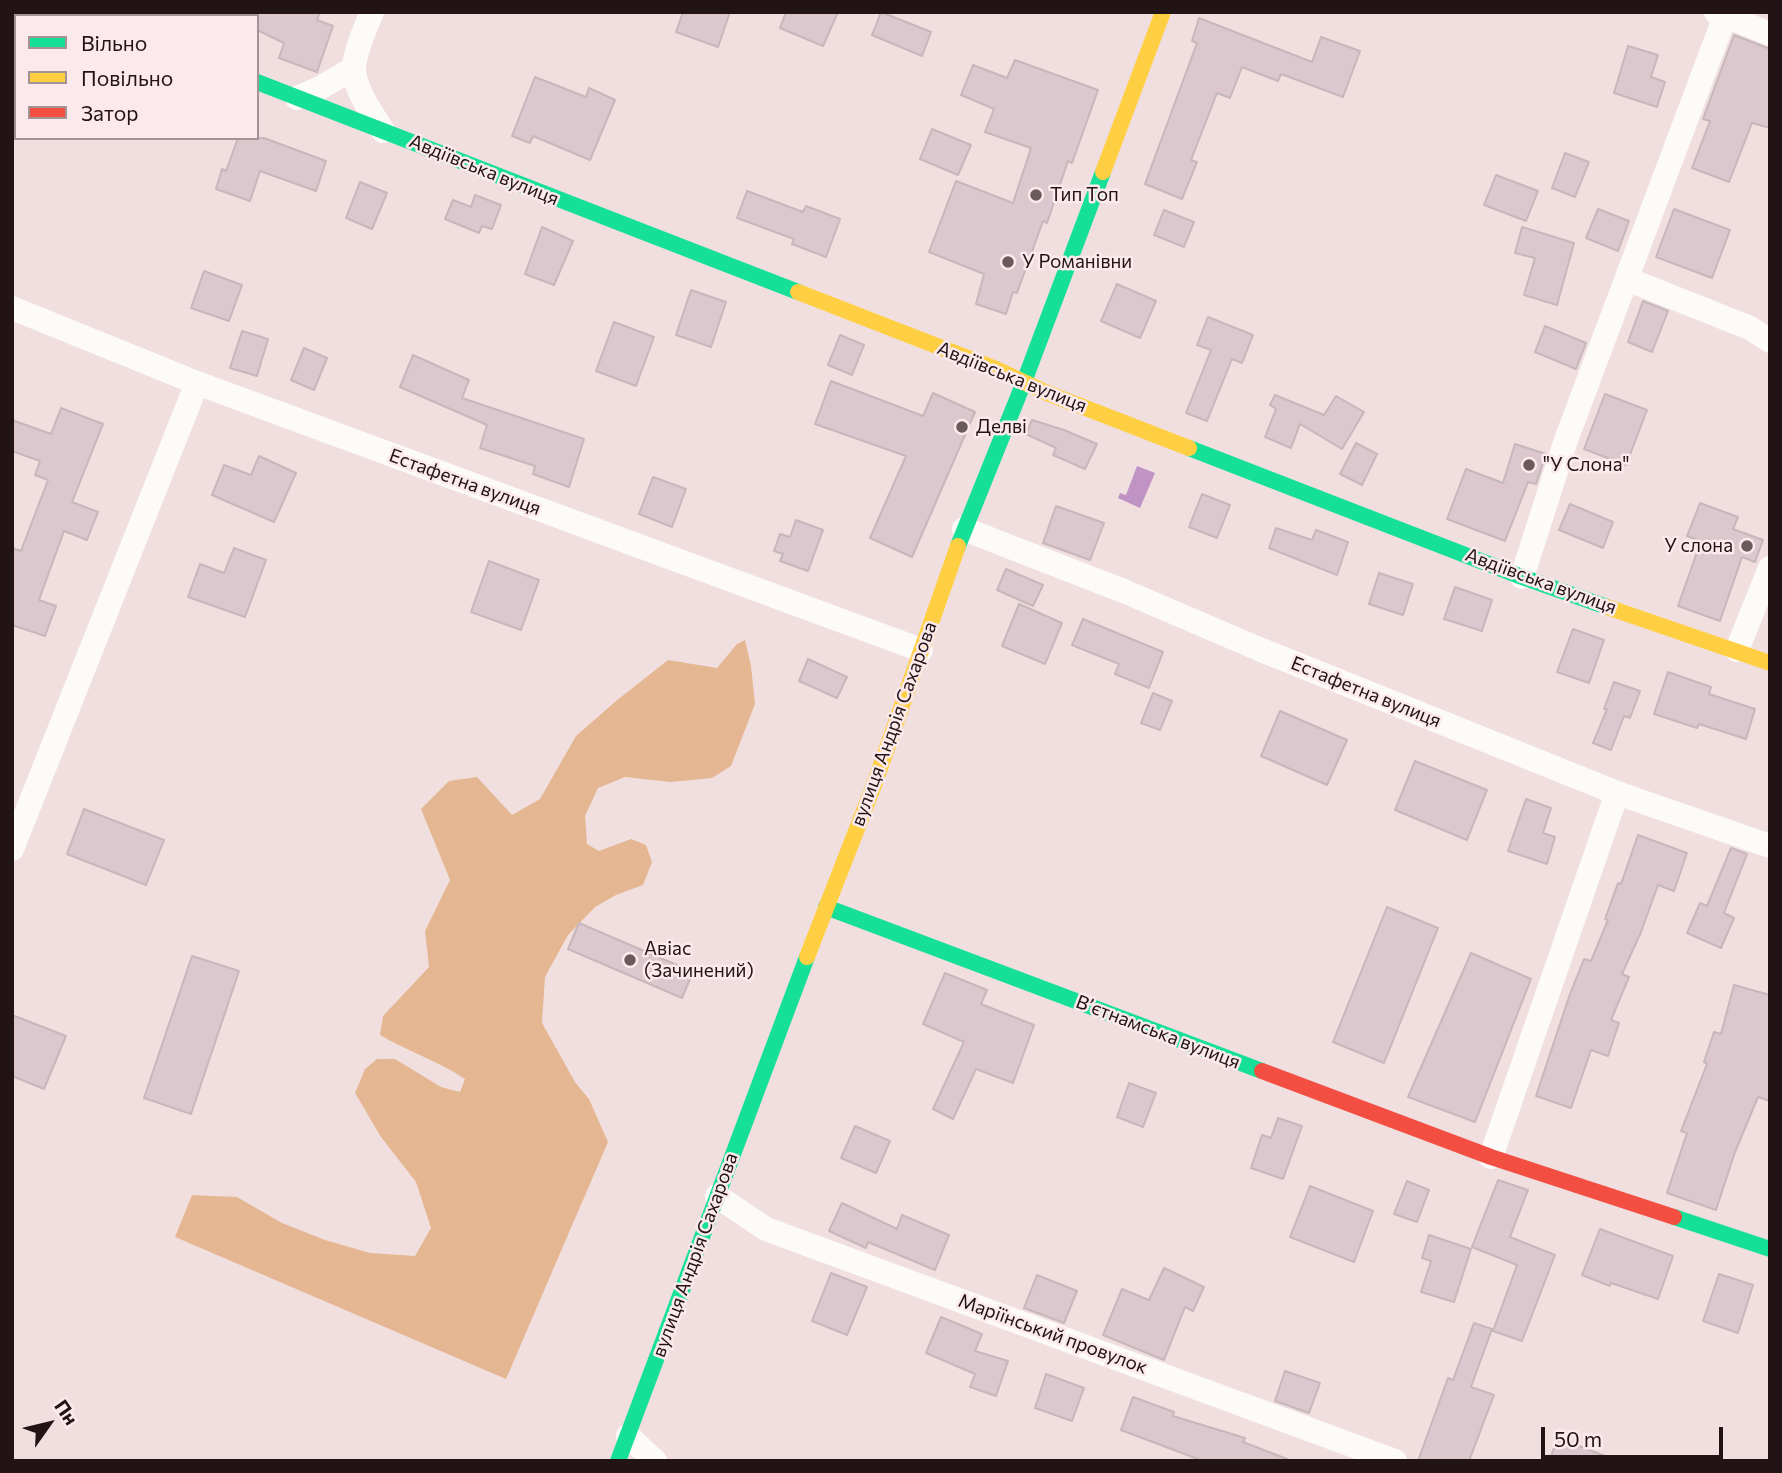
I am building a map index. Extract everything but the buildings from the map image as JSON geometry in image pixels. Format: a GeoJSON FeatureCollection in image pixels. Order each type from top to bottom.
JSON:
{"type":"FeatureCollection","features":[{"type":"Feature","properties":{"kind":"street"},"geometry":{"type":"LineString","coordinates":[[372,12],[354,68],[357,82],[383,131]]}},
{"type":"Feature","properties":{"kind":"street","name":"вулиця Андрія Сахарова"},"geometry":{"type":"LineString","coordinates":[[618,1461],[874,785],[964,529],[1024,382],[1163,12]]}},
{"type":"Feature","properties":{"kind":"street"},"geometry":{"type":"LineString","coordinates":[[1522,577],[1566,440],[1627,279],[1720,14],[1770,34]]}},
{"type":"Feature","properties":{"kind":"street"},"geometry":{"type":"LineString","coordinates":[[298,97],[354,68]]}},
{"type":"Feature","properties":{"kind":"street","name":"Авдіївська вулиця"},"geometry":{"type":"LineString","coordinates":[[259,83],[1522,577],[1770,663]]}},
{"type":"Feature","properties":{"kind":"street"},"geometry":{"type":"LineString","coordinates":[[1627,279],[1749,328],[1770,341]]}},
{"type":"Feature","properties":{"kind":"street","name":"Естафетна вулиця"},"geometry":{"type":"LineString","coordinates":[[12,308],[197,383],[921,650]]}},
{"type":"Feature","properties":{"kind":"street"},"geometry":{"type":"LineString","coordinates":[[12,849],[197,383]]}},
{"type":"Feature","properties":{"kind":"street","name":"Естафетна вулиця"},"geometry":{"type":"LineString","coordinates":[[964,529],[1126,592],[1617,793],[1770,846]]}},
{"type":"Feature","properties":{"kind":"street"},"geometry":{"type":"LineString","coordinates":[[1737,650],[1770,568]]}},
{"type":"Feature","properties":{"kind":"street"},"geometry":{"type":"LineString","coordinates":[[1491,1157],[1617,793]]}},
{"type":"Feature","properties":{"kind":"street","name":"Вʼєтнамська вулиця"},"geometry":{"type":"LineString","coordinates":[[826,907],[1491,1157],[1770,1249]]}},
{"type":"Feature","properties":{"kind":"street","name":"Маріїнський провулок"},"geometry":{"type":"LineString","coordinates":[[717,1196],[766,1229],[1395,1461]]}},
{"type":"Feature","properties":{"kind":"street"},"geometry":{"type":"LineString","coordinates":[[628,1436],[655,1461]]}},
{"type":"Feature","properties":{"kind":"shaded area"},"geometry":{"type":"Polygon","coordinates":[[[1137,466],[1155,473],[1140,508],[1118,498],[1120,493],[1126,495],[1137,466]]]}},
{"type":"Feature","properties":{"kind":"shaded area"},"geometry":{"type":"Polygon","coordinates":[[[745,640],[755,704],[731,766],[712,778],[670,782],[625,777],[598,788],[585,816],[587,844],[599,851],[631,839],[646,845],[652,862],[643,885],[616,895],[595,907],[568,935],[545,977],[542,1023],[575,1082],[589,1099],[608,1142],[506,1379],[175,1237],[192,1195],[237,1197],[282,1223],[325,1240],[370,1253],[415,1256],[431,1228],[416,1182],[381,1137],[355,1093],[365,1069],[377,1059],[395,1059],[441,1087],[460,1092],[465,1079],[380,1035],[383,1016],[429,967],[425,931],[450,880],[421,809],[449,781],[477,777],[512,815],[540,799],[576,736],[668,660],[717,668],[737,644],[745,640]]]}},
{"type":"Feature","properties":{"kind":"traffic: fast"},"geometry":{"type":"LineString","coordinates":[[259,83],[798,292]]}},
{"type":"Feature","properties":{"kind":"traffic: fast"},"geometry":{"type":"LineString","coordinates":[[958,546],[1024,382],[1103,172]]}},
{"type":"Feature","properties":{"kind":"traffic: fast"},"geometry":{"type":"LineString","coordinates":[[1189,448],[1522,577],[1607,607]]}},
{"type":"Feature","properties":{"kind":"traffic: fast"},"geometry":{"type":"LineString","coordinates":[[826,907],[1262,1071]]}},
{"type":"Feature","properties":{"kind":"traffic: fast"},"geometry":{"type":"LineString","coordinates":[[618,1461],[807,957]]}},
{"type":"Feature","properties":{"kind":"traffic: fast"},"geometry":{"type":"LineString","coordinates":[[1674,1217],[1770,1249]]}},
{"type":"Feature","properties":{"kind":"traffic: slow"},"geometry":{"type":"LineString","coordinates":[[1103,172],[1163,12]]}},
{"type":"Feature","properties":{"kind":"traffic: slow"},"geometry":{"type":"LineString","coordinates":[[798,292],[1189,448]]}},
{"type":"Feature","properties":{"kind":"traffic: slow"},"geometry":{"type":"LineString","coordinates":[[807,957],[874,785],[958,546]]}},
{"type":"Feature","properties":{"kind":"traffic: slow"},"geometry":{"type":"LineString","coordinates":[[1607,607],[1770,663]]}},
{"type":"Feature","properties":{"kind":"traffic: jam"},"geometry":{"type":"LineString","coordinates":[[1262,1071],[1491,1157],[1674,1217]]}},
{"type":"Feature","properties":{"kind":"place","name":"Тип Топ"},"geometry":{"type":"Point","coordinates":[1036,195]}},
{"type":"Feature","properties":{"kind":"place","name":"У Романівни"},"geometry":{"type":"Point","coordinates":[1008,262]}},
{"type":"Feature","properties":{"kind":"place","name":"Делві"},"geometry":{"type":"Point","coordinates":[962,427]}},
{"type":"Feature","properties":{"kind":"place","name":"\"У Слона\""},"geometry":{"type":"Point","coordinates":[1529,465]}},
{"type":"Feature","properties":{"kind":"place","name":"У слона"},"geometry":{"type":"Point","coordinates":[1747,546]}},
{"type":"Feature","properties":{"kind":"place","name":"Авіас (Зачинений)"},"geometry":{"type":"Point","coordinates":[630,960]}}]}
